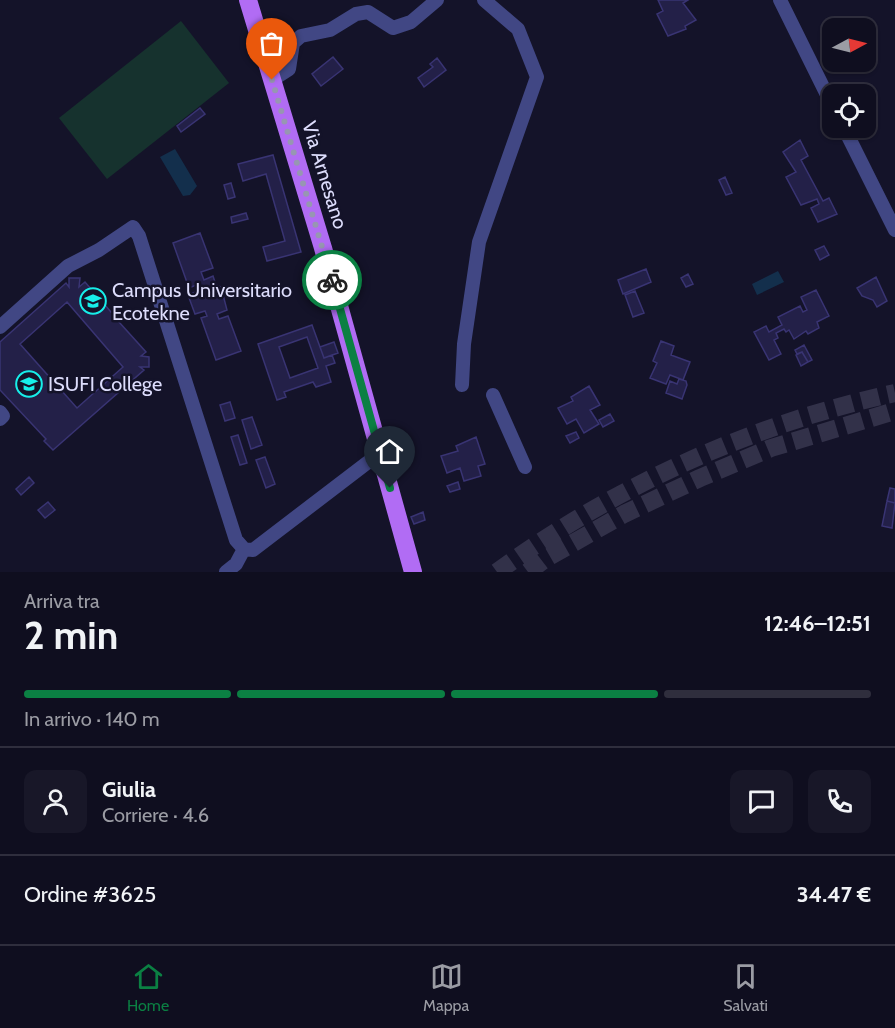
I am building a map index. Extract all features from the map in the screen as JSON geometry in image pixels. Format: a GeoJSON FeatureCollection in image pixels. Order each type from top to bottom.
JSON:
{"type":"FeatureCollection","features":[{"type":"Feature","properties":{"kind":"main road","name":"Via Arnesano"},"geometry":{"type":"LineString","coordinates":[[248,0],[323,248],[413,572]]}},
{"type":"Feature","properties":{"kind":"street"},"geometry":{"type":"LineString","coordinates":[[272,80],[289,69],[293,43],[300,36],[330,30],[356,14],[368,12],[393,28],[411,22],[437,0]]}},
{"type":"Feature","properties":{"kind":"street"},"geometry":{"type":"LineString","coordinates":[[462,385],[464,344],[479,242],[537,77],[518,29],[484,0]]}},
{"type":"Feature","properties":{"kind":"street"},"geometry":{"type":"LineString","coordinates":[[780,0],[822,85]]}},
{"type":"Feature","properties":{"kind":"street"},"geometry":{"type":"LineString","coordinates":[[849,138],[895,231]]}},
{"type":"Feature","properties":{"kind":"street"},"geometry":{"type":"LineString","coordinates":[[0,327],[68,266],[99,250],[133,227],[139,236],[236,540],[244,549],[253,550],[380,453]]}},
{"type":"Feature","properties":{"kind":"street"},"geometry":{"type":"LineString","coordinates":[[493,395],[525,467]]}},
{"type":"Feature","properties":{"kind":"street"},"geometry":{"type":"LineString","coordinates":[[0,412],[3,416],[0,419]]}},
{"type":"Feature","properties":{"kind":"street"},"geometry":{"type":"LineString","coordinates":[[226,572],[236,564],[244,549]]}},
{"type":"Feature","properties":{"kind":"green space"},"geometry":{"type":"Polygon","coordinates":[[[181,21],[229,83],[107,179],[59,118],[181,21]]]}},
{"type":"Feature","properties":{"kind":"water"},"geometry":{"type":"Polygon","coordinates":[[[175,149],[197,186],[190,195],[183,196],[160,157],[175,149]]]}},
{"type":"Feature","properties":{"kind":"water"},"geometry":{"type":"Polygon","coordinates":[[[778,271],[784,282],[757,295],[752,284],[778,271]]]}},
{"type":"Feature","properties":{"kind":"building"},"geometry":{"type":"Polygon","coordinates":[[[658,0],[688,0],[683,3],[696,20],[685,26],[686,29],[668,36],[657,14],[663,11],[658,0]]]}},
{"type":"Feature","properties":{"kind":"building"},"geometry":{"type":"Polygon","coordinates":[[[333,57],[343,69],[321,86],[312,74],[333,57]]]}},
{"type":"Feature","properties":{"kind":"building"},"geometry":{"type":"Polygon","coordinates":[[[437,58],[446,70],[424,87],[418,78],[433,67],[430,64],[437,58]]]}},
{"type":"Feature","properties":{"kind":"building"},"geometry":{"type":"Polygon","coordinates":[[[200,108],[205,114],[181,132],[177,126],[200,108]]]}},
{"type":"Feature","properties":{"kind":"building"},"geometry":{"type":"Polygon","coordinates":[[[800,140],[808,156],[801,160],[823,201],[829,198],[837,214],[818,222],[811,208],[819,204],[817,199],[801,205],[786,177],[796,172],[783,152],[800,140]]]}},
{"type":"Feature","properties":{"kind":"building"},"geometry":{"type":"Polygon","coordinates":[[[273,155],[301,252],[267,261],[263,247],[285,241],[266,174],[243,181],[238,164],[273,155]]]}},
{"type":"Feature","properties":{"kind":"building"},"geometry":{"type":"Polygon","coordinates":[[[725,177],[732,193],[726,195],[719,180],[725,177]]]}},
{"type":"Feature","properties":{"kind":"building"},"geometry":{"type":"Polygon","coordinates":[[[231,183],[235,197],[228,199],[224,185],[231,183]]]}},
{"type":"Feature","properties":{"kind":"building"},"geometry":{"type":"Polygon","coordinates":[[[246,213],[248,219],[232,223],[231,217],[246,213]]]}},
{"type":"Feature","properties":{"kind":"building"},"geometry":{"type":"Polygon","coordinates":[[[200,233],[213,268],[201,272],[204,280],[213,276],[216,285],[221,287],[227,310],[217,314],[219,319],[228,316],[241,351],[216,360],[201,318],[207,316],[205,311],[195,314],[188,295],[198,291],[196,285],[189,288],[173,243],[200,233]]]}},
{"type":"Feature","properties":{"kind":"building"},"geometry":{"type":"Polygon","coordinates":[[[824,246],[829,255],[820,260],[815,250],[824,246]]]}},
{"type":"Feature","properties":{"kind":"building"},"geometry":{"type":"Polygon","coordinates":[[[646,269],[651,282],[623,294],[618,280],[646,269]]]}},
{"type":"Feature","properties":{"kind":"building"},"geometry":{"type":"Polygon","coordinates":[[[688,274],[693,284],[686,287],[681,278],[688,274]]]}},
{"type":"Feature","properties":{"kind":"building"},"geometry":{"type":"Polygon","coordinates":[[[876,277],[887,301],[877,307],[873,300],[862,296],[857,288],[876,277]]]}},
{"type":"Feature","properties":{"kind":"building"},"geometry":{"type":"Polygon","coordinates":[[[69,278],[80,278],[79,287],[85,282],[111,312],[114,310],[122,319],[119,322],[146,352],[141,356],[149,357],[149,367],[140,367],[144,370],[53,450],[44,441],[46,439],[0,390],[0,342],[66,283],[69,287],[69,278]],[[67,302],[20,344],[77,408],[123,367],[67,302]]]}},
{"type":"Feature","properties":{"kind":"building"},"geometry":{"type":"Polygon","coordinates":[[[816,290],[829,316],[817,322],[819,328],[808,334],[806,331],[794,339],[789,330],[786,332],[784,329],[776,333],[778,338],[774,340],[781,354],[769,360],[754,332],[766,326],[769,332],[782,325],[778,317],[800,306],[803,312],[807,310],[801,297],[816,290]]]}},
{"type":"Feature","properties":{"kind":"building"},"geometry":{"type":"Polygon","coordinates":[[[635,291],[644,313],[633,317],[625,295],[635,291]]]}},
{"type":"Feature","properties":{"kind":"building"},"geometry":{"type":"Polygon","coordinates":[[[312,325],[324,358],[332,355],[335,363],[326,366],[331,382],[316,387],[313,382],[284,392],[286,397],[277,400],[258,344],[312,325]],[[307,337],[279,347],[290,378],[318,368],[307,337]]]}},
{"type":"Feature","properties":{"kind":"building"},"geometry":{"type":"Polygon","coordinates":[[[661,341],[674,346],[671,355],[690,362],[683,380],[670,375],[666,384],[650,378],[657,363],[653,361],[661,341]]]}},
{"type":"Feature","properties":{"kind":"building"},"geometry":{"type":"Polygon","coordinates":[[[334,342],[338,353],[324,358],[320,347],[334,342]]]}},
{"type":"Feature","properties":{"kind":"building"},"geometry":{"type":"Polygon","coordinates":[[[804,345],[812,360],[808,362],[802,352],[797,354],[795,350],[804,345]]]}},
{"type":"Feature","properties":{"kind":"building"},"geometry":{"type":"Polygon","coordinates":[[[802,352],[808,362],[801,366],[796,355],[802,352]]]}},
{"type":"Feature","properties":{"kind":"building"},"geometry":{"type":"Polygon","coordinates":[[[679,379],[686,381],[687,385],[682,399],[666,393],[670,381],[677,384],[679,379]]]}},
{"type":"Feature","properties":{"kind":"building"},"geometry":{"type":"Polygon","coordinates":[[[589,386],[600,405],[590,410],[599,424],[584,433],[576,419],[567,424],[558,408],[573,401],[571,397],[589,386]]]}},
{"type":"Feature","properties":{"kind":"building"},"geometry":{"type":"Polygon","coordinates":[[[230,402],[235,418],[225,421],[220,405],[230,402]]]}},
{"type":"Feature","properties":{"kind":"building"},"geometry":{"type":"Polygon","coordinates":[[[610,414],[614,421],[603,427],[599,420],[610,414]]]}},
{"type":"Feature","properties":{"kind":"building"},"geometry":{"type":"Polygon","coordinates":[[[252,417],[262,445],[251,449],[242,420],[252,417]]]}},
{"type":"Feature","properties":{"kind":"building"},"geometry":{"type":"Polygon","coordinates":[[[576,432],[579,438],[570,443],[566,436],[576,432]]]}},
{"type":"Feature","properties":{"kind":"building"},"geometry":{"type":"Polygon","coordinates":[[[238,435],[247,463],[240,465],[231,437],[238,435]]]}},
{"type":"Feature","properties":{"kind":"building"},"geometry":{"type":"Polygon","coordinates":[[[476,437],[485,464],[478,466],[481,476],[464,481],[460,468],[447,473],[441,456],[458,451],[456,446],[476,437]]]}},
{"type":"Feature","properties":{"kind":"building"},"geometry":{"type":"Polygon","coordinates":[[[265,457],[275,484],[266,488],[256,460],[265,457]]]}},
{"type":"Feature","properties":{"kind":"building"},"geometry":{"type":"Polygon","coordinates":[[[29,477],[34,483],[21,495],[16,489],[29,477]]]}},
{"type":"Feature","properties":{"kind":"building"},"geometry":{"type":"Polygon","coordinates":[[[458,482],[460,489],[450,492],[447,486],[458,482]]]}},
{"type":"Feature","properties":{"kind":"building"},"geometry":{"type":"Polygon","coordinates":[[[890,488],[895,489],[895,503],[887,501],[890,488]]]}},
{"type":"Feature","properties":{"kind":"building"},"geometry":{"type":"Polygon","coordinates":[[[887,501],[895,503],[892,528],[882,526],[887,501]]]}},
{"type":"Feature","properties":{"kind":"building"},"geometry":{"type":"Polygon","coordinates":[[[48,502],[55,510],[45,518],[38,510],[48,502]]]}},
{"type":"Feature","properties":{"kind":"building"},"geometry":{"type":"Polygon","coordinates":[[[423,512],[425,520],[414,524],[411,517],[423,512]]]}},
{"type":"Feature","properties":{"kind":"tunnel"},"geometry":{"type":"LineString","coordinates":[[497,572],[589,512],[687,462],[789,422],[895,393]]}},
{"type":"Feature","properties":{"kind":"tunnel"},"geometry":{"type":"LineString","coordinates":[[528,572],[545,559],[624,514],[700,478],[771,448],[895,411]]}},
{"type":"Feature","properties":{"kind":"way so far"},"geometry":{"type":"LineString","coordinates":[[272,80],[332,280]]}},
{"type":"Feature","properties":{"kind":"place","name":"Campus Universitario Ecotekne"},"geometry":{"type":"Point","coordinates":[93,301]}},
{"type":"Feature","properties":{"kind":"place","name":"ISUFI College"},"geometry":{"type":"Point","coordinates":[29,384]}},
{"type":"Feature","properties":{"kind":"route"},"geometry":{"type":"LineString","coordinates":[[332,280],[390,488]]}}]}
